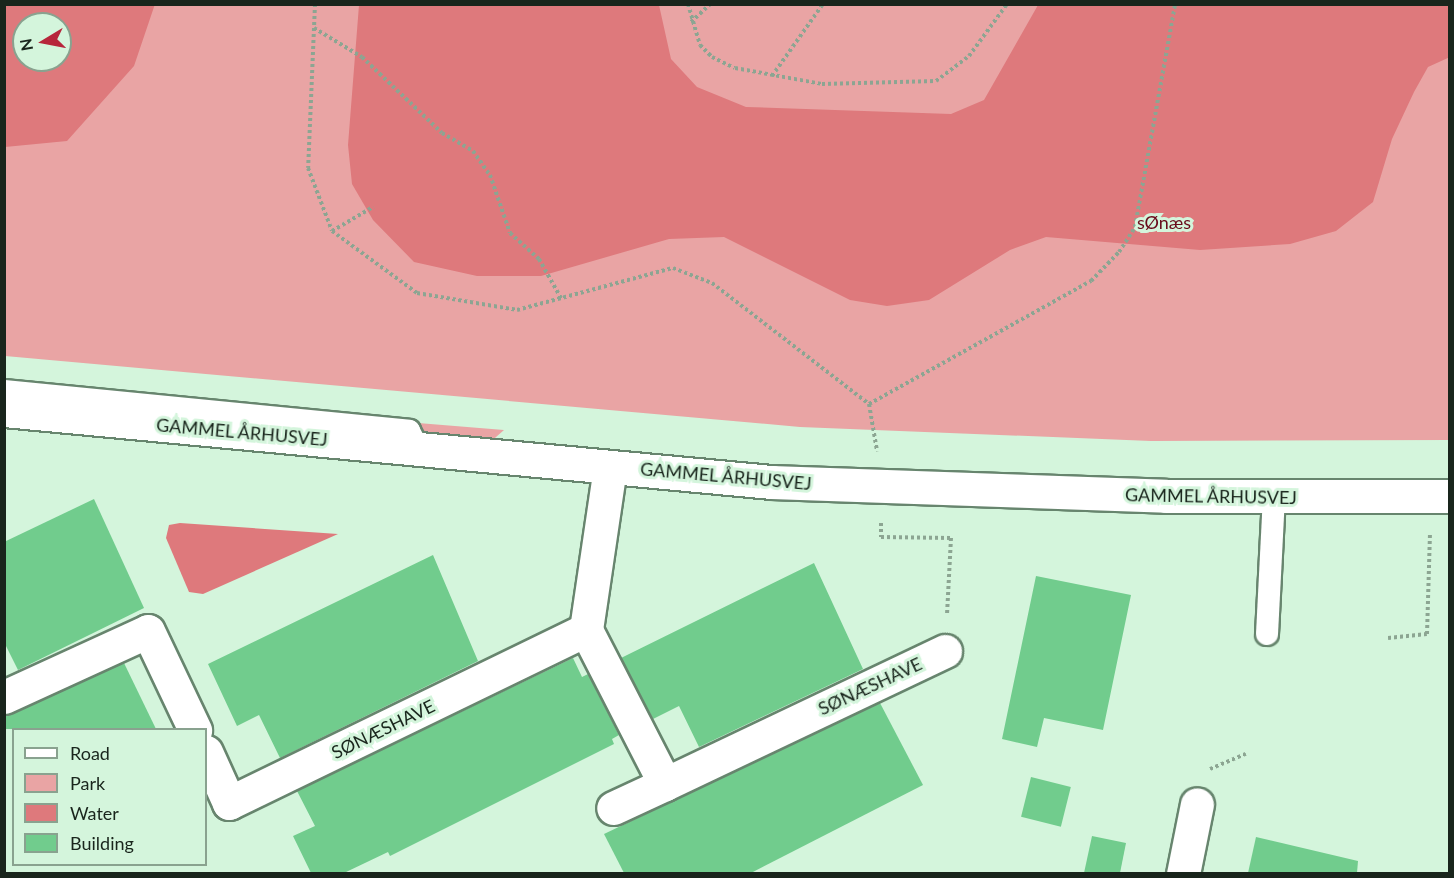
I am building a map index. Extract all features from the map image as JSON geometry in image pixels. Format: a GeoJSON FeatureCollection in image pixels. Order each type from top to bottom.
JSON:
{"type":"FeatureCollection","features":[{"type":"Feature","properties":{"kind":"street","name":"GAMMEL ÅRHUSVEJ"},"geometry":{"type":"LineString","coordinates":[[4,410],[610,466],[883,487],[1274,497],[1441,496]]}},
{"type":"Feature","properties":{"kind":"street"},"geometry":{"type":"LineString","coordinates":[[610,466],[586,630],[666,784]]}},
{"type":"Feature","properties":{"kind":"street","name":"SØNÆSHAVE"},"geometry":{"type":"LineString","coordinates":[[207,754],[229,803],[586,630]]}},
{"type":"Feature","properties":{"kind":"street"},"geometry":{"type":"LineString","coordinates":[[4,696],[148,631],[195,728]]}},
{"type":"Feature","properties":{"kind":"street","name":"SØNÆSHAVE"},"geometry":{"type":"LineString","coordinates":[[613,808],[945,651]]}},
{"type":"Feature","properties":{"kind":"street"},"geometry":{"type":"LineString","coordinates":[[1183,873],[1197,804]]}},
{"type":"Feature","properties":{"kind":"lane"},"geometry":{"type":"LineString","coordinates":[[4,391],[409,431],[418,449]]}},
{"type":"Feature","properties":{"kind":"lane"},"geometry":{"type":"LineString","coordinates":[[1267,634],[1274,497]]}},
{"type":"Feature","properties":{"kind":"path"},"geometry":{"type":"LineString","coordinates":[[315,4],[308,168],[332,231],[417,293],[517,309],[674,268],[712,282],[869,404],[1091,281],[1119,252],[1135,227],[1175,4]]}},
{"type":"Feature","properties":{"kind":"path"},"geometry":{"type":"LineString","coordinates":[[688,4],[692,22],[712,57],[772,76],[822,84],[936,81],[969,56],[1007,4]]}},
{"type":"Feature","properties":{"kind":"path"},"geometry":{"type":"LineString","coordinates":[[692,22],[710,4]]}},
{"type":"Feature","properties":{"kind":"path"},"geometry":{"type":"LineString","coordinates":[[772,76],[822,4]]}},
{"type":"Feature","properties":{"kind":"path"},"geometry":{"type":"LineString","coordinates":[[314,27],[362,57],[442,133],[473,151],[490,175],[510,233],[538,259],[561,298]]}},
{"type":"Feature","properties":{"kind":"path"},"geometry":{"type":"LineString","coordinates":[[332,231],[373,207]]}},
{"type":"Feature","properties":{"kind":"path"},"geometry":{"type":"LineString","coordinates":[[1388,639],[1427,634],[1441,496]]}},
{"type":"Feature","properties":{"kind":"path"},"geometry":{"type":"LineString","coordinates":[[945,651],[951,538]]}},
{"type":"Feature","properties":{"kind":"green space","name":"sØnæs"},"geometry":{"type":"Polygon","coordinates":[[[4,5],[1449,5],[1449,440],[1151,441],[800,427],[5,356],[4,5]]]}},
{"type":"Feature","properties":{"kind":"green space"},"geometry":{"type":"Polygon","coordinates":[[[418,423],[504,430],[487,445],[429,441],[418,423]]]}},
{"type":"Feature","properties":{"kind":"water"},"geometry":{"type":"Polygon","coordinates":[[[155,4],[134,66],[67,141],[5,147],[5,5],[155,4]]]}},
{"type":"Feature","properties":{"kind":"water"},"geometry":{"type":"Polygon","coordinates":[[[359,5],[659,5],[671,59],[697,87],[746,107],[951,114],[984,100],[1038,5],[1449,5],[1450,57],[1428,67],[1414,92],[1392,139],[1373,202],[1336,231],[1290,244],[1200,250],[1046,237],[1010,250],[929,300],[887,306],[850,300],[724,237],[669,239],[541,276],[477,276],[414,262],[373,220],[352,184],[348,145],[359,5]]]}},
{"type":"Feature","properties":{"kind":"water"},"geometry":{"type":"Polygon","coordinates":[[[180,523],[338,534],[203,594],[189,592],[166,538],[169,525],[180,523]]]}},
{"type":"Feature","properties":{"kind":"building"},"geometry":{"type":"Polygon","coordinates":[[[94,499],[144,608],[18,670],[4,642],[4,542],[94,499]]]}},
{"type":"Feature","properties":{"kind":"building"},"geometry":{"type":"Polygon","coordinates":[[[433,555],[478,661],[280,758],[259,715],[237,726],[208,664],[433,555]]]}},
{"type":"Feature","properties":{"kind":"building"},"geometry":{"type":"Polygon","coordinates":[[[814,563],[863,669],[699,747],[679,706],[653,719],[621,658],[814,563]]]}},
{"type":"Feature","properties":{"kind":"building"},"geometry":{"type":"Polygon","coordinates":[[[1036,576],[1131,595],[1103,730],[1044,718],[1037,747],[1002,739],[1036,576]]]}},
{"type":"Feature","properties":{"kind":"building"},"geometry":{"type":"Polygon","coordinates":[[[573,658],[582,677],[588,674],[619,735],[612,739],[614,744],[390,856],[388,852],[344,873],[311,873],[293,836],[315,826],[297,791],[573,658]]]}},
{"type":"Feature","properties":{"kind":"building"},"geometry":{"type":"Polygon","coordinates":[[[124,663],[156,728],[4,729],[4,715],[124,663]]]}},
{"type":"Feature","properties":{"kind":"building"},"geometry":{"type":"Polygon","coordinates":[[[880,703],[923,785],[751,873],[624,873],[604,834],[880,703]]]}},
{"type":"Feature","properties":{"kind":"building"},"geometry":{"type":"Polygon","coordinates":[[[1031,777],[1071,787],[1061,827],[1021,817],[1031,777]]]}},
{"type":"Feature","properties":{"kind":"building"},"geometry":{"type":"Polygon","coordinates":[[[1092,836],[1126,843],[1120,873],[1084,873],[1092,836]]]}},
{"type":"Feature","properties":{"kind":"building"},"geometry":{"type":"Polygon","coordinates":[[[1256,837],[1358,861],[1357,873],[1248,873],[1256,837]]]}}]}
